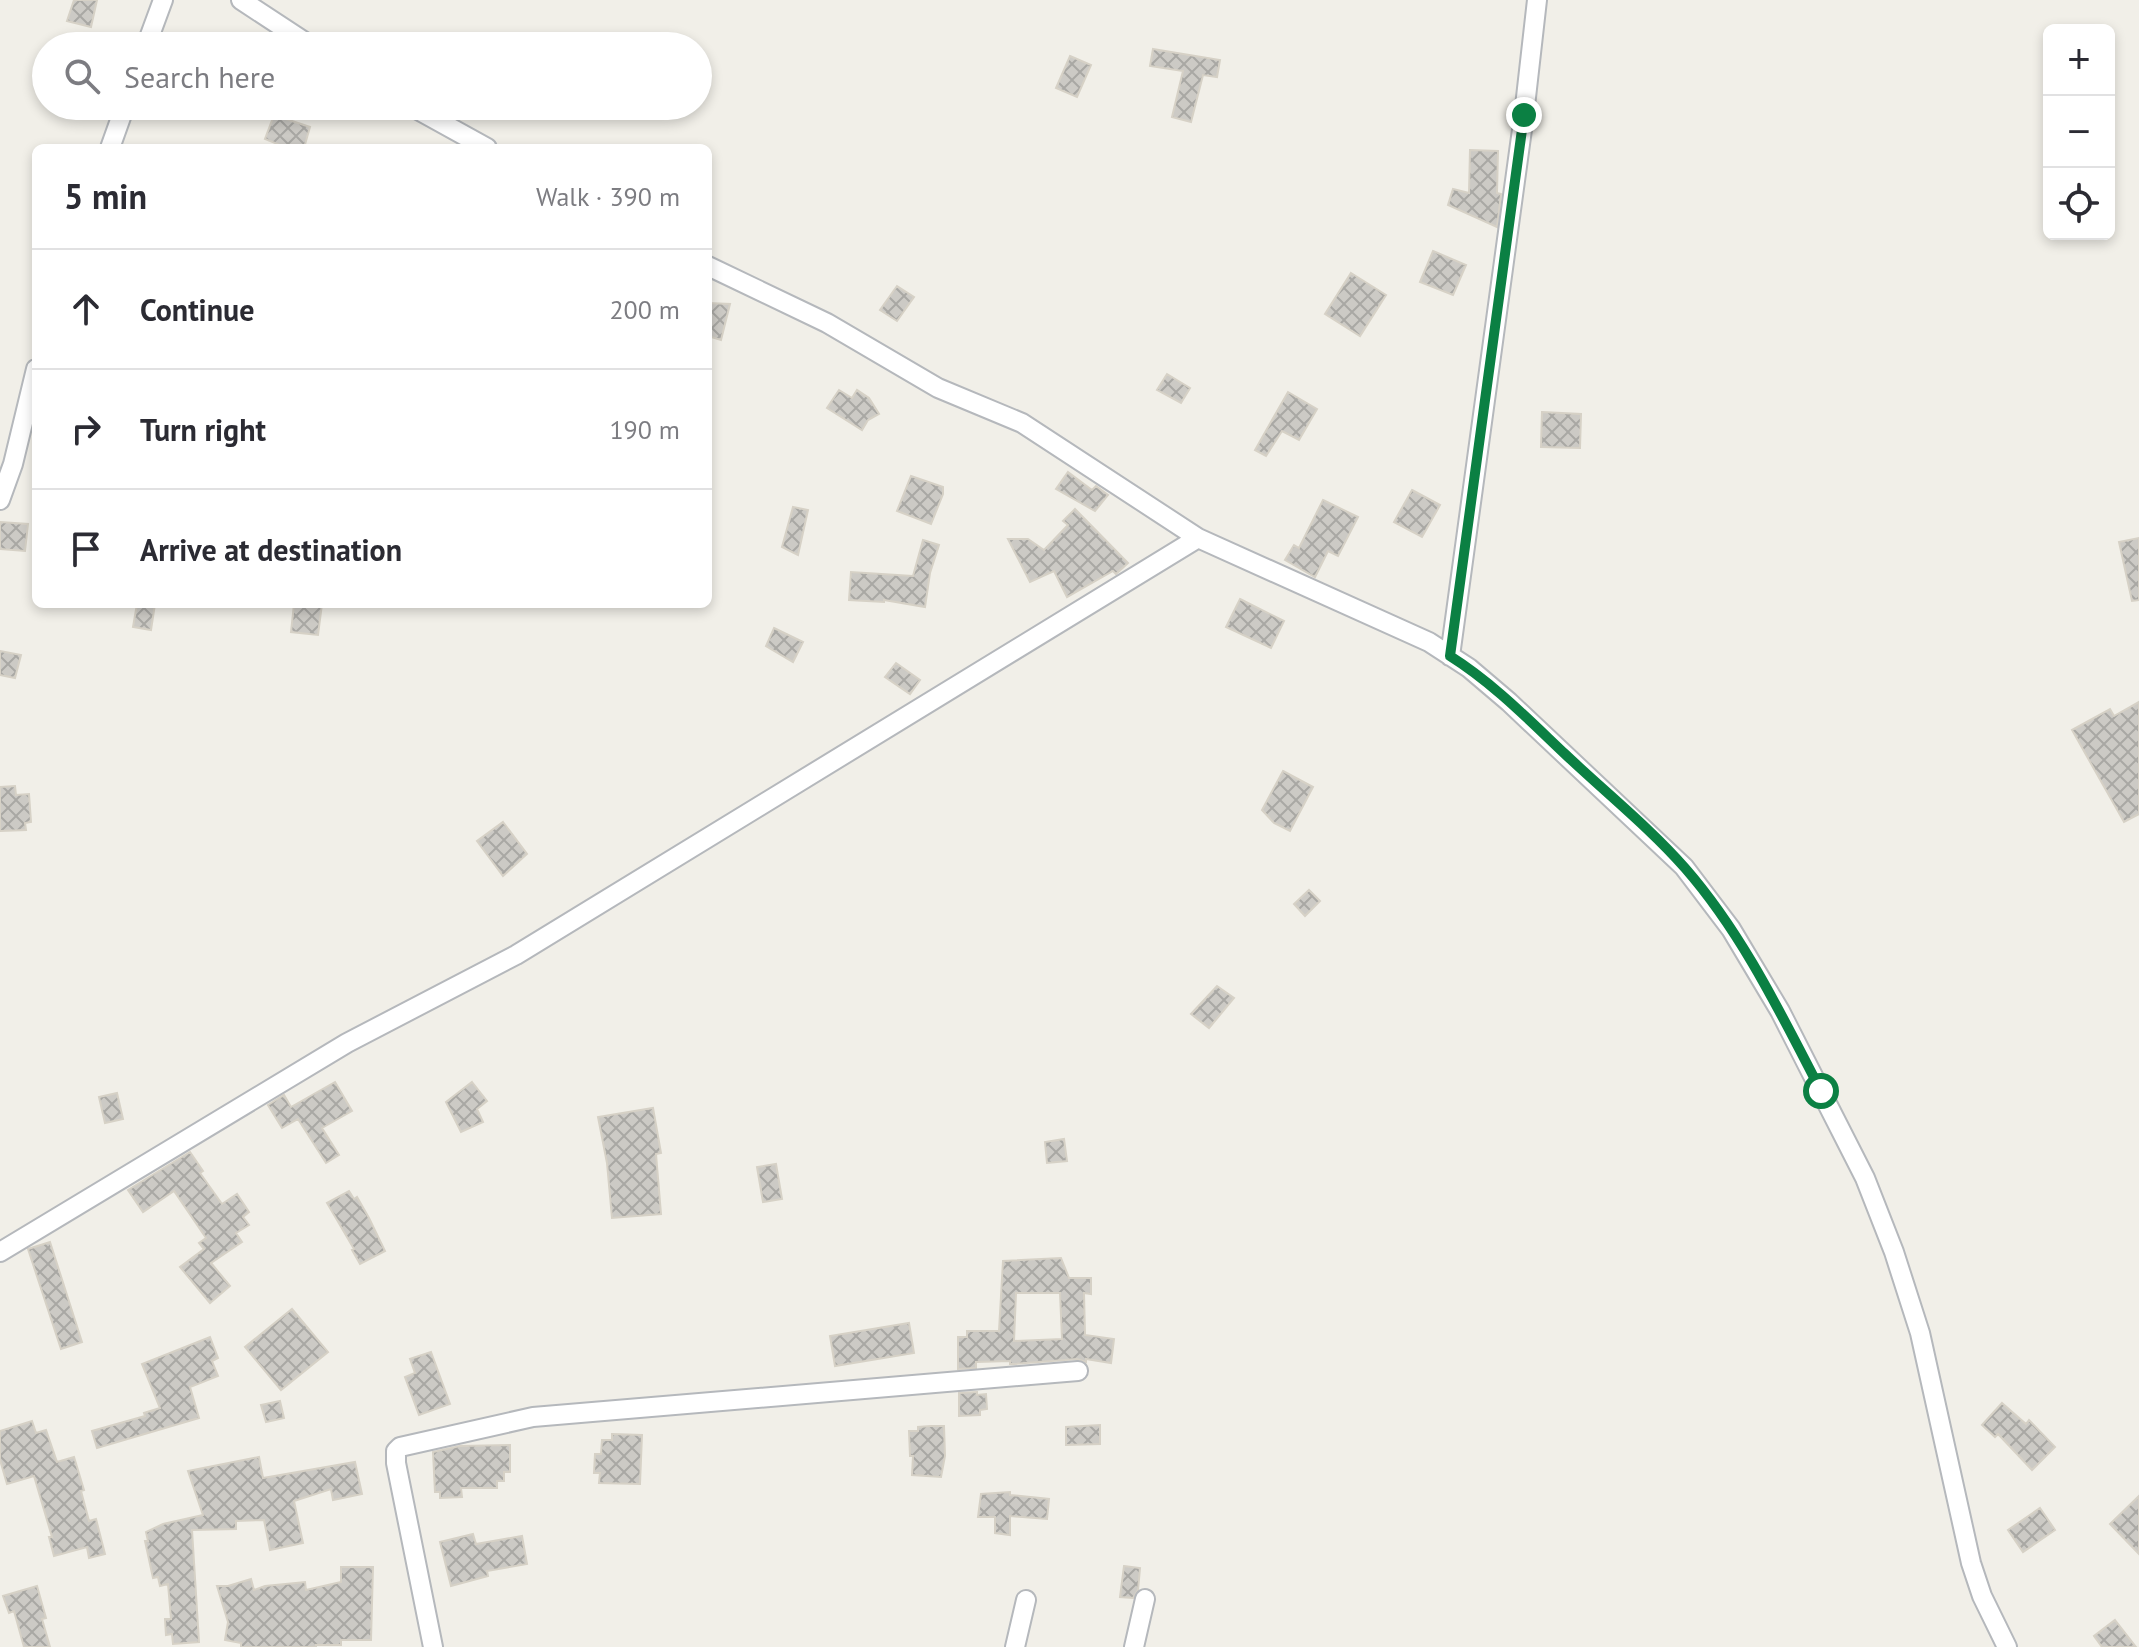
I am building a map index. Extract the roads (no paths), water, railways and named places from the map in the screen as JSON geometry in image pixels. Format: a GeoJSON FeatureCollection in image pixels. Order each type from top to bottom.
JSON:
{"type":"FeatureCollection","features":[{"type":"Feature","properties":{"kind":"street"},"geometry":{"type":"LineString","coordinates":[[151,32],[163,0]]}},
{"type":"Feature","properties":{"kind":"street"},"geometry":{"type":"LineString","coordinates":[[241,0],[290,32]]}},
{"type":"Feature","properties":{"kind":"street"},"geometry":{"type":"LineString","coordinates":[[1450,656],[1537,0]]}},
{"type":"Feature","properties":{"kind":"street"},"geometry":{"type":"LineString","coordinates":[[111,144],[120,120]]}},
{"type":"Feature","properties":{"kind":"street"},"geometry":{"type":"LineString","coordinates":[[436,120],[480,144]]}},
{"type":"Feature","properties":{"kind":"street"},"geometry":{"type":"LineString","coordinates":[[712,268],[827,323],[938,388],[1022,423],[1198,538],[1429,642],[1469,668],[1509,702],[1684,867],[1731,929],[1780,1011],[1865,1178],[1894,1252],[1920,1333],[1971,1563],[1982,1596],[2007,1647]]}},
{"type":"Feature","properties":{"kind":"street"},"geometry":{"type":"LineString","coordinates":[[0,500],[13,464],[32,386]]}},
{"type":"Feature","properties":{"kind":"street"},"geometry":{"type":"LineString","coordinates":[[0,1252],[347,1043],[516,955],[1198,538]]}},
{"type":"Feature","properties":{"kind":"street"},"geometry":{"type":"LineString","coordinates":[[433,1647],[396,1463],[396,1451],[400,1447],[533,1417],[1078,1371]]}},
{"type":"Feature","properties":{"kind":"street"},"geometry":{"type":"LineString","coordinates":[[1134,1647],[1145,1599]]}},
{"type":"Feature","properties":{"kind":"street"},"geometry":{"type":"LineString","coordinates":[[1015,1647],[1026,1600]]}}]}
